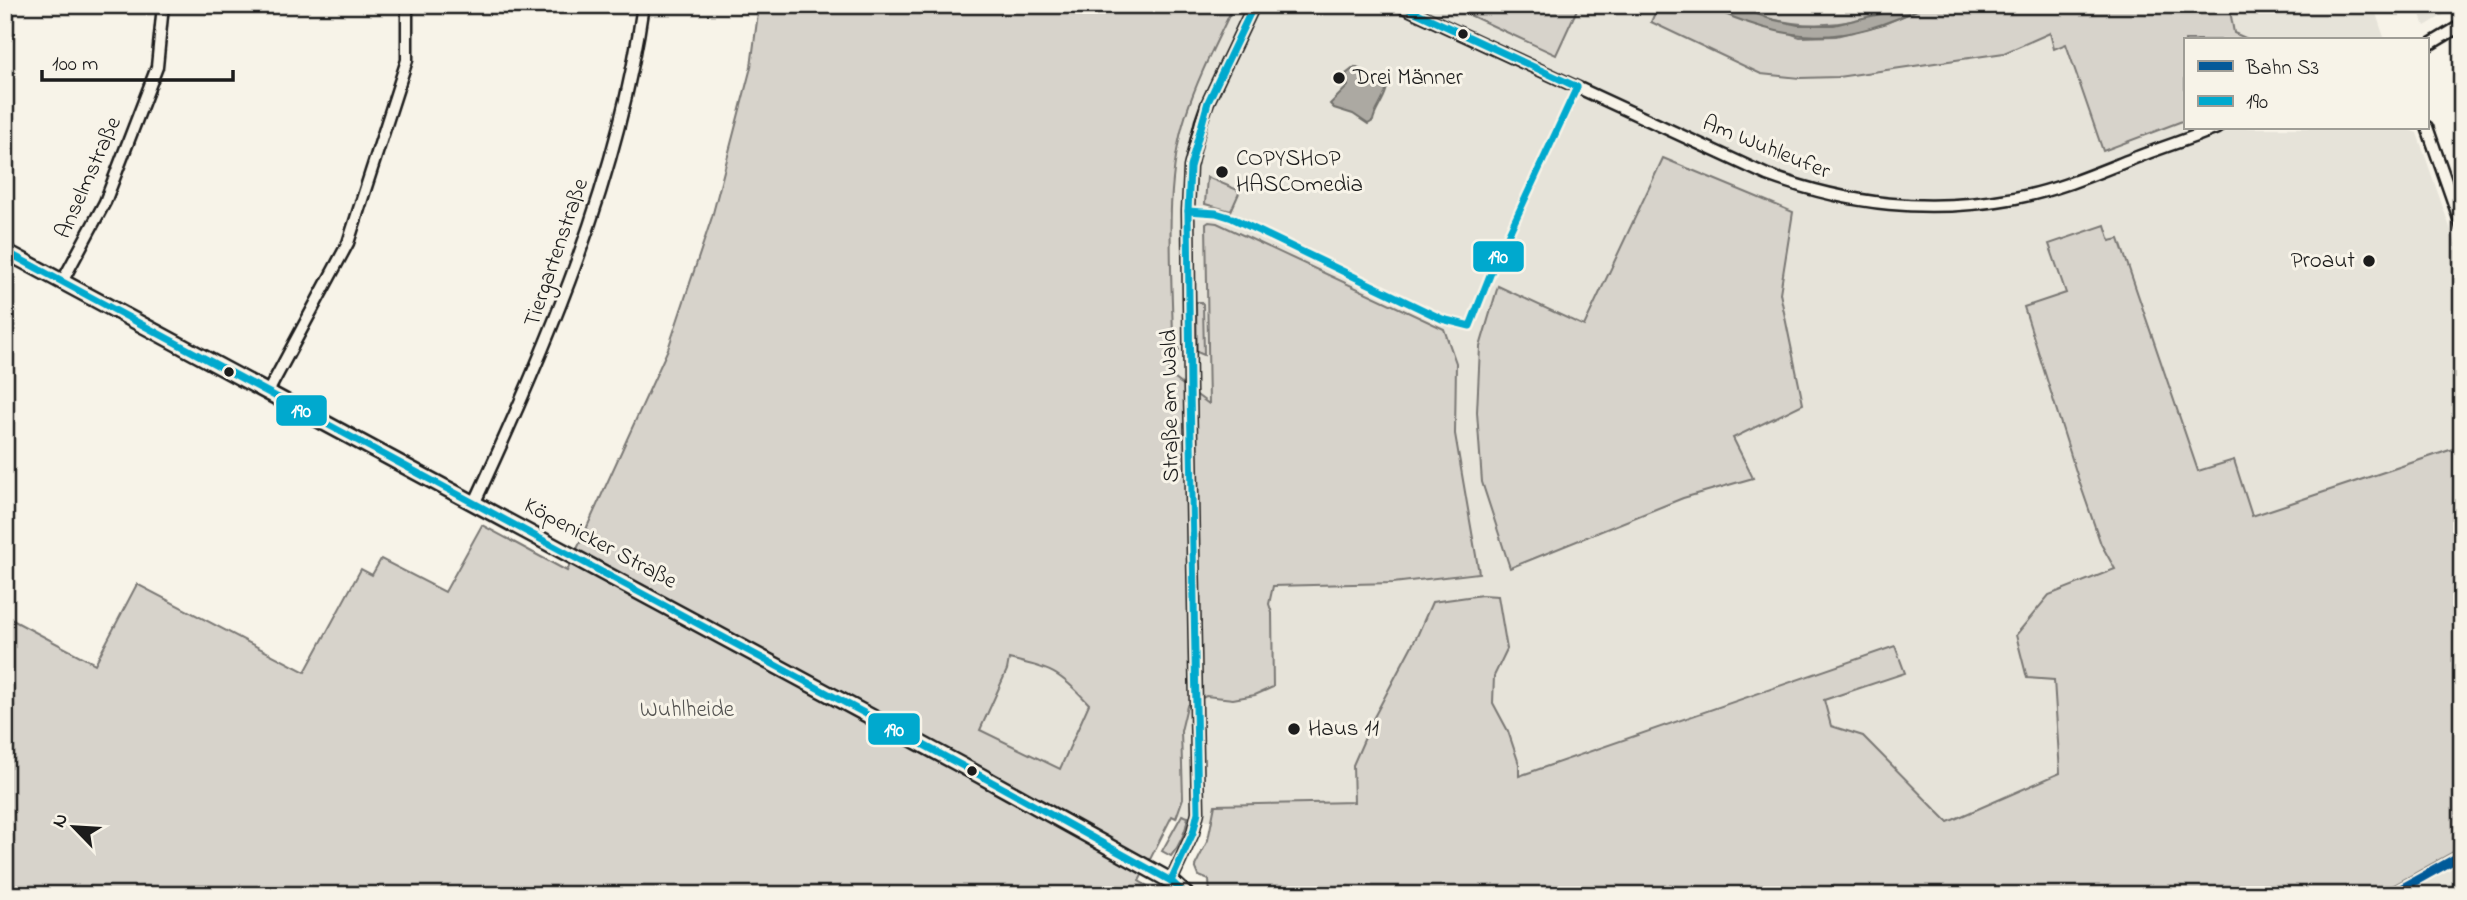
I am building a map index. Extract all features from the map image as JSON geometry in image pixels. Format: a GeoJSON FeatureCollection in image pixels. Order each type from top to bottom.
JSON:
{"type":"FeatureCollection","features":[{"type":"Feature","properties":{"kind":"main road","name":"Köpenicker Straße"},"geometry":{"type":"LineString","coordinates":[[5,251],[475,502],[1171,881],[1186,895]]}},
{"type":"Feature","properties":{"kind":"street","name":"Anselmstraße"},"geometry":{"type":"LineString","coordinates":[[62,282],[105,202],[157,67],[163,5]]}},
{"type":"Feature","properties":{"kind":"street"},"geometry":{"type":"LineString","coordinates":[[268,392],[348,243],[407,60],[407,5]]}},
{"type":"Feature","properties":{"kind":"street","name":"Tiergartenstraße"},"geometry":{"type":"LineString","coordinates":[[475,502],[553,327],[582,247],[636,51],[643,5]]}},
{"type":"Feature","properties":{"kind":"street","name":"Straße am Wald"},"geometry":{"type":"LineString","coordinates":[[1171,881],[1197,819],[1188,211],[1190,167],[1208,102],[1254,5]]}},
{"type":"Feature","properties":{"kind":"street","name":"Am Wuhleufer"},"geometry":{"type":"LineString","coordinates":[[1399,5],[1767,175],[1807,189],[1860,201],[1901,207],[1943,206],[2018,198],[2091,176],[2212,130]]}},
{"type":"Feature","properties":{"kind":"street"},"geometry":{"type":"LineString","coordinates":[[2428,45],[2462,25]]}},
{"type":"Feature","properties":{"kind":"street"},"geometry":{"type":"LineString","coordinates":[[2428,130],[2462,227]]}},
{"type":"Feature","properties":{"kind":"shaded area"},"geometry":{"type":"Polygon","coordinates":[[[1183,5],[1648,5],[1655,13],[1651,22],[1761,74],[1800,78],[1838,77],[2004,53],[2092,5],[2373,5],[2384,38],[2184,38],[2184,130],[2410,130],[2417,133],[2462,262],[2462,314],[2459,315],[2462,323],[2462,446],[2252,517],[2053,680],[2061,773],[1948,822],[1863,736],[1831,726],[1824,700],[1905,673],[1896,646],[1364,830],[1216,822],[1179,814],[1176,818],[1172,816],[1165,831],[969,732],[1183,5]]]}},
{"type":"Feature","properties":{"kind":"shaded area"},"geometry":{"type":"Polygon","coordinates":[[[1704,5],[1733,5],[1770,19],[1798,25],[1834,25],[1880,14],[1898,5],[1927,5],[1868,29],[1815,36],[1763,28],[1704,5]]]}},
{"type":"Feature","properties":{"kind":"shaded area"},"geometry":{"type":"Polygon","coordinates":[[[2431,5],[2451,5],[2453,9],[2425,26],[2419,12],[2431,5]]]}},
{"type":"Feature","properties":{"kind":"shaded area"},"geometry":{"type":"Polygon","coordinates":[[[1355,67],[1370,76],[1382,79],[1387,87],[1373,121],[1368,124],[1330,104],[1348,86],[1346,74],[1355,67]]]}},
{"type":"Feature","properties":{"kind":"shaded area"},"geometry":{"type":"Polygon","coordinates":[[[2462,847],[2462,895],[2376,895],[2462,847]]]}},
{"type":"Feature","properties":{"kind":"green space","name":"Wuhlheide"},"geometry":{"type":"Polygon","coordinates":[[[759,5],[1234,5],[1196,86],[1179,141],[1170,226],[1173,340],[1179,350],[1170,357],[1167,373],[1209,404],[1206,224],[1209,222],[1217,223],[1444,329],[1456,363],[1455,434],[1479,573],[1393,583],[1273,586],[1269,604],[1272,613],[1273,687],[1255,695],[1233,699],[1206,696],[1187,706],[1181,731],[1183,798],[1176,818],[1172,816],[1139,881],[1163,895],[5,895],[5,616],[95,664],[137,584],[305,672],[361,569],[372,575],[381,559],[445,592],[482,525],[567,571],[668,349],[712,217],[751,67],[759,5]],[[1009,659],[1007,670],[980,730],[1060,769],[1089,704],[1070,684],[1054,673],[1009,659]]]}},
{"type":"Feature","properties":{"kind":"green space"},"geometry":{"type":"Polygon","coordinates":[[[1448,5],[1579,5],[1556,55],[1448,5]]]}},
{"type":"Feature","properties":{"kind":"green space"},"geometry":{"type":"Polygon","coordinates":[[[1648,5],[1709,5],[1800,37],[1836,36],[1884,24],[1928,5],[2229,5],[2234,33],[2245,38],[2184,38],[2184,120],[2103,151],[2066,44],[2054,49],[2050,33],[2004,53],[1838,77],[1800,78],[1761,74],[1651,22],[1655,13],[1648,5]]]}},
{"type":"Feature","properties":{"kind":"green space"},"geometry":{"type":"Polygon","coordinates":[[[1733,5],[1898,5],[1858,20],[1816,24],[1774,20],[1733,5]]]}},
{"type":"Feature","properties":{"kind":"green space"},"geometry":{"type":"Polygon","coordinates":[[[1663,158],[1793,212],[1780,293],[1803,404],[1733,438],[1753,478],[1683,498],[1510,568],[1482,482],[1477,412],[1480,347],[1498,286],[1584,326],[1663,158]]]}},
{"type":"Feature","properties":{"kind":"green space"},"geometry":{"type":"Polygon","coordinates":[[[1207,177],[1240,191],[1231,211],[1205,204],[1207,177]]]}},
{"type":"Feature","properties":{"kind":"green space"},"geometry":{"type":"Polygon","coordinates":[[[2105,225],[2110,241],[2119,239],[2198,471],[2234,460],[2252,516],[2462,446],[2462,847],[2376,895],[1210,895],[1209,880],[1199,876],[1195,866],[1208,840],[1215,805],[1354,802],[1353,765],[1432,602],[1482,595],[1498,596],[1507,649],[1494,676],[1493,703],[1508,731],[1519,764],[1519,776],[1895,646],[1905,673],[1824,700],[1831,726],[1863,736],[1948,822],[2060,773],[2054,680],[2027,678],[2016,635],[2049,595],[2115,569],[2101,544],[2078,478],[2024,307],[2066,293],[2049,244],[2105,225]]]}},
{"type":"Feature","properties":{"kind":"green space"},"geometry":{"type":"Polygon","coordinates":[[[1196,302],[1201,302],[1204,355],[1197,352],[1196,302]]]}},
{"type":"Feature","properties":{"kind":"green space"},"geometry":{"type":"Polygon","coordinates":[[[1182,815],[1188,817],[1186,827],[1171,856],[1162,851],[1182,815]]]}},
{"type":"Feature","properties":{"kind":"rail line","name":"S3"},"geometry":{"type":"LineString","coordinates":[[2390,895],[2462,855]]}},
{"type":"Feature","properties":{"kind":"transit line","name":"190"},"geometry":{"type":"LineString","coordinates":[[1171,881],[1193,833],[1198,812],[1190,390],[1190,167],[1208,102],[1254,5]]}},
{"type":"Feature","properties":{"kind":"transit line","name":"190"},"geometry":{"type":"LineString","coordinates":[[1188,211],[1216,213],[1232,218],[1442,319],[1470,326],[1492,270],[1577,87],[1400,5]]}},
{"type":"Feature","properties":{"kind":"transit line","name":"190"},"geometry":{"type":"LineString","coordinates":[[5,251],[972,771],[1171,881],[1186,895]]}},
{"type":"Feature","properties":{"kind":"place","name":"Drei Männer"},"geometry":{"type":"Point","coordinates":[1339,78]}},
{"type":"Feature","properties":{"kind":"place","name":"COPYSHOP HASCOmedia"},"geometry":{"type":"Point","coordinates":[1222,172]}},
{"type":"Feature","properties":{"kind":"place","name":"Proaut"},"geometry":{"type":"Point","coordinates":[2369,261]}},
{"type":"Feature","properties":{"kind":"place","name":"Haus 11"},"geometry":{"type":"Point","coordinates":[1294,729]}}]}
